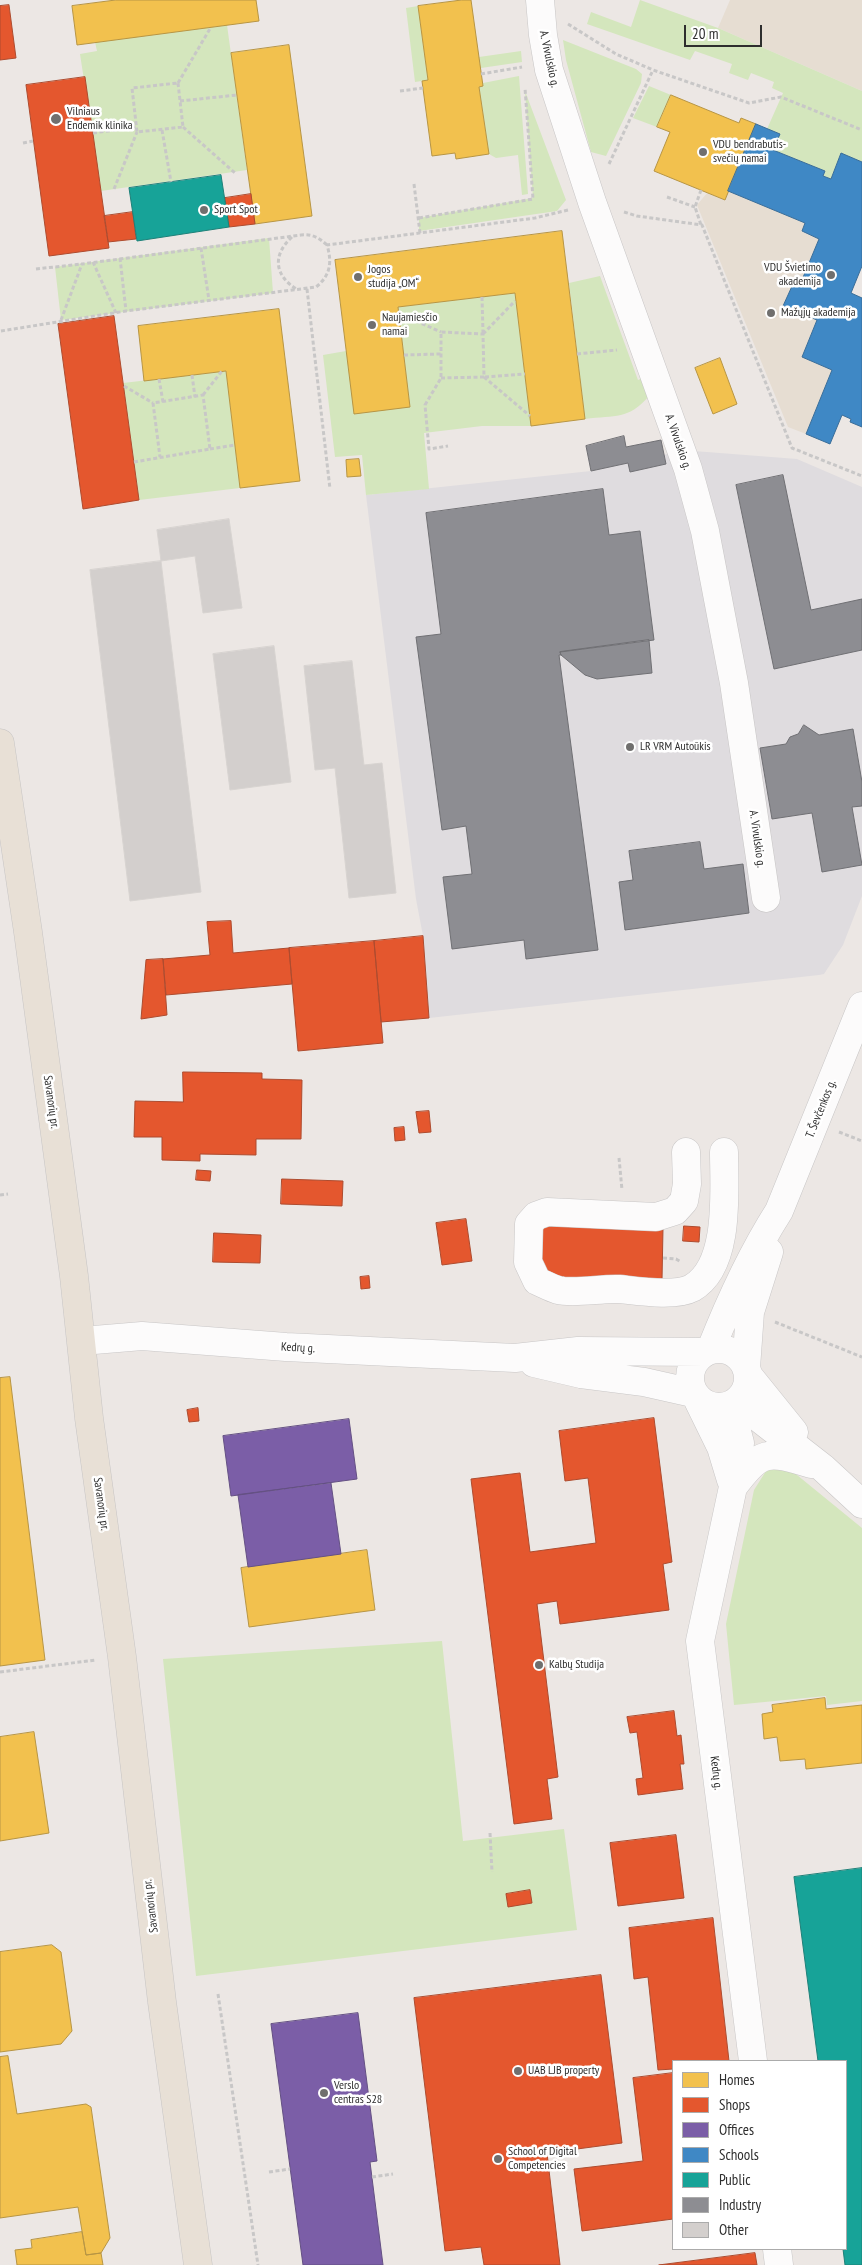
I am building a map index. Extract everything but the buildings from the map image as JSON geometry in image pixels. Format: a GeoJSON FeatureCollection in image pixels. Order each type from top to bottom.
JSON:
{"type":"FeatureCollection","features":[{"type":"Feature","properties":{"kind":"main road","name":"Savanorių pr."},"geometry":{"type":"LineString","coordinates":[[0,744],[28,932],[82,1341],[89,1418],[122,1657],[162,2002],[198,2265]]}},
{"type":"Feature","properties":{"kind":"street","name":"A. Vivulskio g."},"geometry":{"type":"LineString","coordinates":[[540,3],[549,70],[592,202],[688,468],[705,531],[734,683],[766,898]]}},
{"type":"Feature","properties":{"kind":"street","name":"T. Ševčenkos g."},"geometry":{"type":"LineString","coordinates":[[747,1371],[750,1312],[772,1244],[779,1211],[862,1006]]}},
{"type":"Feature","properties":{"kind":"street"},"geometry":{"type":"LineString","coordinates":[[686,1152],[687,1184],[684,1200],[675,1211],[656,1217],[547,1212],[536,1216],[529,1224],[528,1262],[537,1281],[559,1290],[614,1289],[656,1292],[682,1291],[692,1288],[708,1271],[720,1242],[725,1214],[724,1152]]}},
{"type":"Feature","properties":{"kind":"street","name":"T. Ševčenkos g."},"geometry":{"type":"LineString","coordinates":[[708,1350],[729,1302],[760,1240],[779,1211]]}},
{"type":"Feature","properties":{"kind":"street","name":"Kedrų g."},"geometry":{"type":"LineString","coordinates":[[82,1341],[142,1336],[286,1348],[515,1358],[578,1352],[708,1350]]}},
{"type":"Feature","properties":{"kind":"street"},"geometry":{"type":"LineString","coordinates":[[747,1371],[746,1388],[734,1403],[714,1407],[695,1395],[690,1386],[689,1373],[695,1360],[708,1350],[729,1350],[740,1357],[747,1371],[823,1468]]}},
{"type":"Feature","properties":{"kind":"street","name":"Kedrų g."},"geometry":{"type":"LineString","coordinates":[[515,1358],[581,1374],[644,1382],[695,1395],[721,1447],[733,1487]]}},
{"type":"Feature","properties":{"kind":"street","name":"Kedrų g."},"geometry":{"type":"LineString","coordinates":[[734,1403],[740,1443],[733,1487],[700,1641],[753,2060]]}},
{"type":"Feature","properties":{"kind":"street"},"geometry":{"type":"LineString","coordinates":[[734,1403],[823,1468],[862,1504]]}},
{"type":"Feature","properties":{"kind":"street","name":"Kedrų g."},"geometry":{"type":"LineString","coordinates":[[733,1487],[752,1463],[770,1455],[789,1457],[823,1468]]}},
{"type":"Feature","properties":{"kind":"street"},"geometry":{"type":"LineString","coordinates":[[776,2250],[779,2265]]}},
{"type":"Feature","properties":{"kind":"path"},"geometry":{"type":"LineString","coordinates":[[540,3],[616,54],[654,70],[749,104],[781,97],[862,130]]}},
{"type":"Feature","properties":{"kind":"path"},"geometry":{"type":"LineString","coordinates":[[210,27],[178,83],[183,127],[235,173]]}},
{"type":"Feature","properties":{"kind":"path"},"geometry":{"type":"LineString","coordinates":[[522,62],[524,75]]}},
{"type":"Feature","properties":{"kind":"path"},"geometry":{"type":"LineString","coordinates":[[481,74],[523,67]]}},
{"type":"Feature","properties":{"kind":"path"},"geometry":{"type":"LineString","coordinates":[[592,202],[630,117],[654,70]]}},
{"type":"Feature","properties":{"kind":"path"},"geometry":{"type":"LineString","coordinates":[[114,190],[137,132],[132,88],[178,83]]}},
{"type":"Feature","properties":{"kind":"path"},"geometry":{"type":"LineString","coordinates":[[419,218],[533,198],[524,83]]}},
{"type":"Feature","properties":{"kind":"path"},"geometry":{"type":"LineString","coordinates":[[400,91],[423,88]]}},
{"type":"Feature","properties":{"kind":"path"},"geometry":{"type":"LineString","coordinates":[[180,101],[237,94]]}},
{"type":"Feature","properties":{"kind":"path"},"geometry":{"type":"LineString","coordinates":[[93,133],[136,127]]}},
{"type":"Feature","properties":{"kind":"path"},"geometry":{"type":"LineString","coordinates":[[137,132],[183,127]]}},
{"type":"Feature","properties":{"kind":"path"},"geometry":{"type":"LineString","coordinates":[[162,130],[170,182]]}},
{"type":"Feature","properties":{"kind":"path"},"geometry":{"type":"LineString","coordinates":[[23,143],[33,141]]}},
{"type":"Feature","properties":{"kind":"path"},"geometry":{"type":"LineString","coordinates":[[414,184],[420,233]]}},
{"type":"Feature","properties":{"kind":"path"},"geometry":{"type":"LineString","coordinates":[[701,190],[694,207],[792,448],[862,476]]}},
{"type":"Feature","properties":{"kind":"path"},"geometry":{"type":"LineString","coordinates":[[667,197],[694,207]]}},
{"type":"Feature","properties":{"kind":"path"},"geometry":{"type":"LineString","coordinates":[[327,245],[558,214]]}},
{"type":"Feature","properties":{"kind":"path"},"geometry":{"type":"LineString","coordinates":[[637,216],[702,226]]}},
{"type":"Feature","properties":{"kind":"path"},"geometry":{"type":"LineString","coordinates":[[2,331],[61,320],[316,287],[325,280],[330,269],[330,257],[327,245],[319,238],[310,234],[36,270]]}},
{"type":"Feature","properties":{"kind":"path"},"geometry":{"type":"LineString","coordinates":[[292,236],[280,252],[278,265],[285,280],[298,290]]}},
{"type":"Feature","properties":{"kind":"path"},"geometry":{"type":"LineString","coordinates":[[201,248],[209,300]]}},
{"type":"Feature","properties":{"kind":"path"},"geometry":{"type":"LineString","coordinates":[[120,258],[126,311]]}},
{"type":"Feature","properties":{"kind":"path"},"geometry":{"type":"LineString","coordinates":[[93,262],[116,313]]}},
{"type":"Feature","properties":{"kind":"path"},"geometry":{"type":"LineString","coordinates":[[61,320],[82,264]]}},
{"type":"Feature","properties":{"kind":"path"},"geometry":{"type":"LineString","coordinates":[[307,289],[330,489]]}},
{"type":"Feature","properties":{"kind":"path"},"geometry":{"type":"LineString","coordinates":[[482,297],[484,377],[530,416]]}},
{"type":"Feature","properties":{"kind":"path"},"geometry":{"type":"LineString","coordinates":[[398,313],[441,332],[483,334],[515,301]]}},
{"type":"Feature","properties":{"kind":"path"},"geometry":{"type":"LineString","coordinates":[[441,332],[441,378],[425,405],[429,449],[448,446]]}},
{"type":"Feature","properties":{"kind":"path"},"geometry":{"type":"LineString","coordinates":[[578,354],[644,347]]}},
{"type":"Feature","properties":{"kind":"path"},"geometry":{"type":"LineString","coordinates":[[404,355],[441,354]]}},
{"type":"Feature","properties":{"kind":"path"},"geometry":{"type":"LineString","coordinates":[[210,449],[204,396],[222,371]]}},
{"type":"Feature","properties":{"kind":"path"},"geometry":{"type":"LineString","coordinates":[[441,378],[525,374]]}},
{"type":"Feature","properties":{"kind":"path"},"geometry":{"type":"LineString","coordinates":[[192,375],[195,397]]}},
{"type":"Feature","properties":{"kind":"path"},"geometry":{"type":"LineString","coordinates":[[159,379],[163,402]]}},
{"type":"Feature","properties":{"kind":"path"},"geometry":{"type":"LineString","coordinates":[[124,386],[153,403],[204,396]]}},
{"type":"Feature","properties":{"kind":"path"},"geometry":{"type":"LineString","coordinates":[[153,403],[160,457]]}},
{"type":"Feature","properties":{"kind":"path"},"geometry":{"type":"LineString","coordinates":[[134,462],[235,445]]}},
{"type":"Feature","properties":{"kind":"path"},"geometry":{"type":"LineString","coordinates":[[0,1195],[8,1194]]}},
{"type":"Feature","properties":{"kind":"path"},"geometry":{"type":"LineString","coordinates":[[769,1319],[862,1358]]}},
{"type":"Feature","properties":{"kind":"path"},"geometry":{"type":"LineString","coordinates":[[0,1672],[122,1657]]}},
{"type":"Feature","properties":{"kind":"path"},"geometry":{"type":"LineString","coordinates":[[490,1833],[492,1872]]}},
{"type":"Feature","properties":{"kind":"path"},"geometry":{"type":"LineString","coordinates":[[218,1994],[258,2265]]}},
{"type":"Feature","properties":{"kind":"path"},"geometry":{"type":"LineString","coordinates":[[269,2172],[290,2169]]}},
{"type":"Feature","properties":{"kind":"path"},"geometry":{"type":"LineString","coordinates":[[372,2177],[393,2174]]}},
{"type":"Feature","properties":{"kind":"shaded area"},"geometry":{"type":"Polygon","coordinates":[[[730,0],[862,0],[862,91],[718,28],[730,0]]]}},
{"type":"Feature","properties":{"kind":"shaded area","name":"Mažųjų akademija"},"geometry":{"type":"Polygon","coordinates":[[[728,191],[805,223],[802,232],[819,239],[799,287],[793,284],[784,306],[817,320],[802,357],[832,370],[806,434],[788,427],[697,205],[707,193],[725,200],[728,191]]]}},
{"type":"Feature","properties":{"kind":"shaded area","name":"LR VRM Autoūkis"},"geometry":{"type":"Polygon","coordinates":[[[681,450],[797,459],[862,487],[862,896],[843,945],[824,974],[819,975],[429,1018],[423,936],[416,899],[366,495],[591,471],[628,463],[630,472],[666,464],[664,455],[681,450]]]}},
{"type":"Feature","properties":{"kind":"green space"},"geometry":{"type":"Polygon","coordinates":[[[640,0],[718,28],[862,91],[862,162],[841,154],[831,179],[823,176],[825,171],[773,150],[767,129],[783,93],[772,88],[774,82],[751,73],[748,80],[729,73],[732,64],[695,51],[690,60],[587,24],[591,12],[631,27],[640,0]]]}},
{"type":"Feature","properties":{"kind":"green space"},"geometry":{"type":"Polygon","coordinates":[[[418,6],[428,80],[415,82],[406,8],[418,6]]]}},
{"type":"Feature","properties":{"kind":"green space"},"geometry":{"type":"Polygon","coordinates":[[[227,25],[247,170],[101,191],[80,54],[97,51],[95,42],[227,25]]]}},
{"type":"Feature","properties":{"kind":"green space"},"geometry":{"type":"Polygon","coordinates":[[[563,40],[636,69],[642,74],[641,83],[606,156],[591,152],[566,60],[563,40]]]}},
{"type":"Feature","properties":{"kind":"green space"},"geometry":{"type":"Polygon","coordinates":[[[521,51],[522,62],[481,68],[479,57],[521,51]]]}},
{"type":"Feature","properties":{"kind":"green space"},"geometry":{"type":"Polygon","coordinates":[[[519,76],[528,194],[522,195],[518,155],[496,158],[489,154],[479,87],[483,86],[483,83],[519,76]]]}},
{"type":"Feature","properties":{"kind":"green space"},"geometry":{"type":"Polygon","coordinates":[[[649,86],[671,95],[657,127],[633,118],[649,86]]]}},
{"type":"Feature","properties":{"kind":"green space"},"geometry":{"type":"Polygon","coordinates":[[[525,91],[566,200],[557,211],[419,231],[419,218],[533,198],[525,91]]]}},
{"type":"Feature","properties":{"kind":"green space"},"geometry":{"type":"Polygon","coordinates":[[[269,238],[273,293],[61,320],[55,267],[269,238]]]}},
{"type":"Feature","properties":{"kind":"green space"},"geometry":{"type":"Polygon","coordinates":[[[600,276],[638,380],[645,377],[649,396],[628,413],[585,419],[569,283],[600,276]]]}},
{"type":"Feature","properties":{"kind":"green space"},"geometry":{"type":"Polygon","coordinates":[[[515,293],[531,426],[482,426],[424,433],[429,489],[366,495],[362,455],[335,457],[323,355],[346,351],[410,407],[398,307],[515,293]]]}},
{"type":"Feature","properties":{"kind":"green space"},"geometry":{"type":"Polygon","coordinates":[[[226,371],[240,488],[139,500],[123,383],[226,371]]]}},
{"type":"Feature","properties":{"kind":"green space"},"geometry":{"type":"Polygon","coordinates":[[[775,1464],[786,1466],[862,1528],[862,1701],[827,1705],[826,1696],[734,1705],[726,1624],[754,1490],[766,1471],[775,1464]]]}},
{"type":"Feature","properties":{"kind":"green space"},"geometry":{"type":"Polygon","coordinates":[[[442,1641],[463,1841],[564,1829],[577,1930],[196,1976],[163,1659],[442,1641]]]}},
{"type":"Feature","properties":{"kind":"place","name":"Vilniaus Endemik klinika"},"geometry":{"type":"Point","coordinates":[56,119]}},
{"type":"Feature","properties":{"kind":"place","name":"VDU bendrabutis- svečių namai"},"geometry":{"type":"Point","coordinates":[703,152]}},
{"type":"Feature","properties":{"kind":"place","name":"Sport Spot"},"geometry":{"type":"Point","coordinates":[204,210]}},
{"type":"Feature","properties":{"kind":"place","name":"VDU Švietimo akademija"},"geometry":{"type":"Point","coordinates":[831,275]}},
{"type":"Feature","properties":{"kind":"place","name":"Jogos studija „OM“"},"geometry":{"type":"Point","coordinates":[358,277]}},
{"type":"Feature","properties":{"kind":"place","name":"Mažųjų akademija"},"geometry":{"type":"Point","coordinates":[771,313]}},
{"type":"Feature","properties":{"kind":"place","name":"Naujamiesčio namai"},"geometry":{"type":"Point","coordinates":[372,325]}},
{"type":"Feature","properties":{"kind":"place","name":"LR VRM Autoūkis"},"geometry":{"type":"Point","coordinates":[630,747]}},
{"type":"Feature","properties":{"kind":"place","name":"Kalbų Studija"},"geometry":{"type":"Point","coordinates":[539,1665]}},
{"type":"Feature","properties":{"kind":"place","name":"UAB LJB property"},"geometry":{"type":"Point","coordinates":[518,2071]}},
{"type":"Feature","properties":{"kind":"place","name":"Verslo centras S28"},"geometry":{"type":"Point","coordinates":[324,2093]}},
{"type":"Feature","properties":{"kind":"place","name":"School of Digital Competencies"},"geometry":{"type":"Point","coordinates":[498,2159]}}]}
